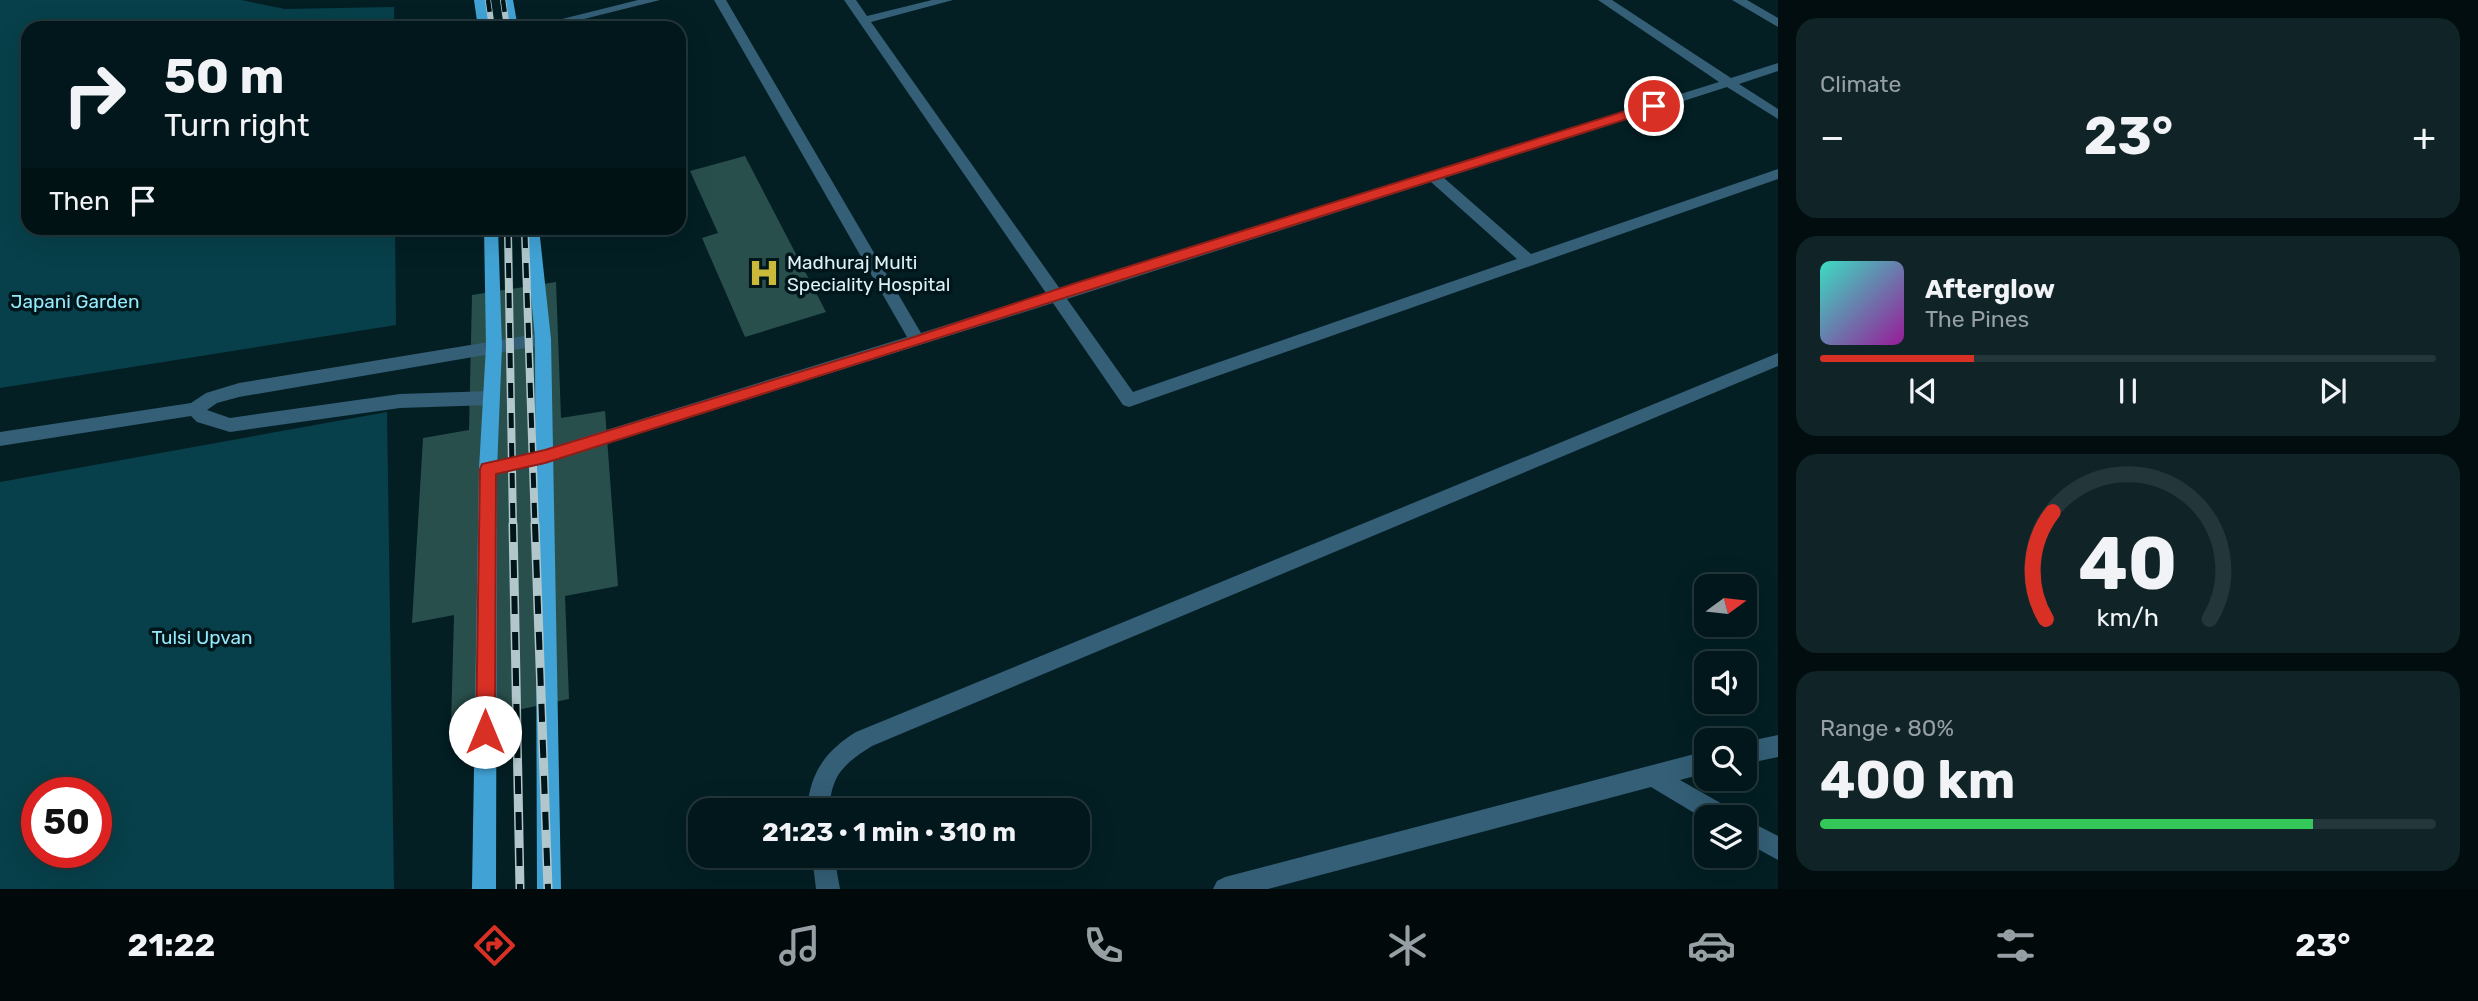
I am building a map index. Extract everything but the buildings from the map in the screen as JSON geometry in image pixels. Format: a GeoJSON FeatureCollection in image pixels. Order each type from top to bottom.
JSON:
{"type":"FeatureCollection","features":[{"type":"Feature","properties":{"kind":"main road"},"geometry":{"type":"LineString","coordinates":[[480,0],[483,21]]}},
{"type":"Feature","properties":{"kind":"main road"},"geometry":{"type":"LineString","coordinates":[[507,0],[511,21]]}},
{"type":"Feature","properties":{"kind":"main road"},"geometry":{"type":"LineString","coordinates":[[484,889],[488,469],[494,346],[491,235]]}},
{"type":"Feature","properties":{"kind":"main road"},"geometry":{"type":"LineString","coordinates":[[533,235],[543,339],[549,889]]}},
{"type":"Feature","properties":{"kind":"street"},"geometry":{"type":"LineString","coordinates":[[562,21],[654,0]]}},
{"type":"Feature","properties":{"kind":"street"},"geometry":{"type":"LineString","coordinates":[[720,0],[918,341]]}},
{"type":"Feature","properties":{"kind":"street"},"geometry":{"type":"LineString","coordinates":[[850,0],[1129,400],[1778,174]]}},
{"type":"Feature","properties":{"kind":"street"},"geometry":{"type":"LineString","coordinates":[[864,20],[947,0]]}},
{"type":"Feature","properties":{"kind":"street"},"geometry":{"type":"LineString","coordinates":[[1604,0],[1778,115]]}},
{"type":"Feature","properties":{"kind":"street"},"geometry":{"type":"LineString","coordinates":[[1738,0],[1778,23]]}},
{"type":"Feature","properties":{"kind":"street"},"geometry":{"type":"LineString","coordinates":[[488,469],[545,456],[918,341],[1778,67]]}},
{"type":"Feature","properties":{"kind":"street"},"geometry":{"type":"LineString","coordinates":[[1433,176],[1529,261]]}},
{"type":"Feature","properties":{"kind":"street"},"geometry":{"type":"LineString","coordinates":[[0,439],[195,409],[212,398],[239,390],[543,339]]}},
{"type":"Feature","properties":{"kind":"street"},"geometry":{"type":"LineString","coordinates":[[820,798],[821,786],[831,762],[864,739],[1778,359]]}},
{"type":"Feature","properties":{"kind":"street"},"geometry":{"type":"LineString","coordinates":[[195,409],[204,417],[230,425],[400,401],[491,398]]}},
{"type":"Feature","properties":{"kind":"street"},"geometry":{"type":"LineString","coordinates":[[1757,750],[1778,746]]}},
{"type":"Feature","properties":{"kind":"street"},"geometry":{"type":"LineString","coordinates":[[1224,889],[1694,765]]}},
{"type":"Feature","properties":{"kind":"street"},"geometry":{"type":"LineString","coordinates":[[1651,775],[1702,805]]}},
{"type":"Feature","properties":{"kind":"street"},"geometry":{"type":"LineString","coordinates":[[1757,837],[1778,849]]}},
{"type":"Feature","properties":{"kind":"street"},"geometry":{"type":"LineString","coordinates":[[825,868],[828,889]]}},
{"type":"Feature","properties":{"kind":"green space","name":"Japani Garden"},"geometry":{"type":"Polygon","coordinates":[[[0,0],[241,0],[285,9],[394,7],[394,21],[21,21],[21,235],[395,235],[396,325],[0,388],[0,0]]]}},
{"type":"Feature","properties":{"kind":"green space","name":"Tulsi Upvan"},"geometry":{"type":"Polygon","coordinates":[[[387,412],[394,889],[0,889],[0,482],[387,412]]]}},
{"type":"Feature","properties":{"kind":"railway"},"geometry":{"type":"LineString","coordinates":[[488,0],[491,21]]}},
{"type":"Feature","properties":{"kind":"railway"},"geometry":{"type":"LineString","coordinates":[[503,0],[506,21]]}},
{"type":"Feature","properties":{"kind":"railway"},"geometry":{"type":"LineString","coordinates":[[508,235],[513,526]]}},
{"type":"Feature","properties":{"kind":"railway"},"geometry":{"type":"LineString","coordinates":[[525,235],[535,526]]}},
{"type":"Feature","properties":{"kind":"railway"},"geometry":{"type":"LineString","coordinates":[[513,524],[520,889]]}},
{"type":"Feature","properties":{"kind":"railway"},"geometry":{"type":"LineString","coordinates":[[535,524],[548,889]]}},
{"type":"Feature","properties":{"kind":"place","name":"Madhuraj Multi Speciality Hospital"},"geometry":{"type":"Point","coordinates":[764,273]}},
{"type":"Feature","properties":{"kind":"route"},"geometry":{"type":"LineString","coordinates":[[485,732],[488,469],[545,456],[918,341],[1654,106]]}}]}
